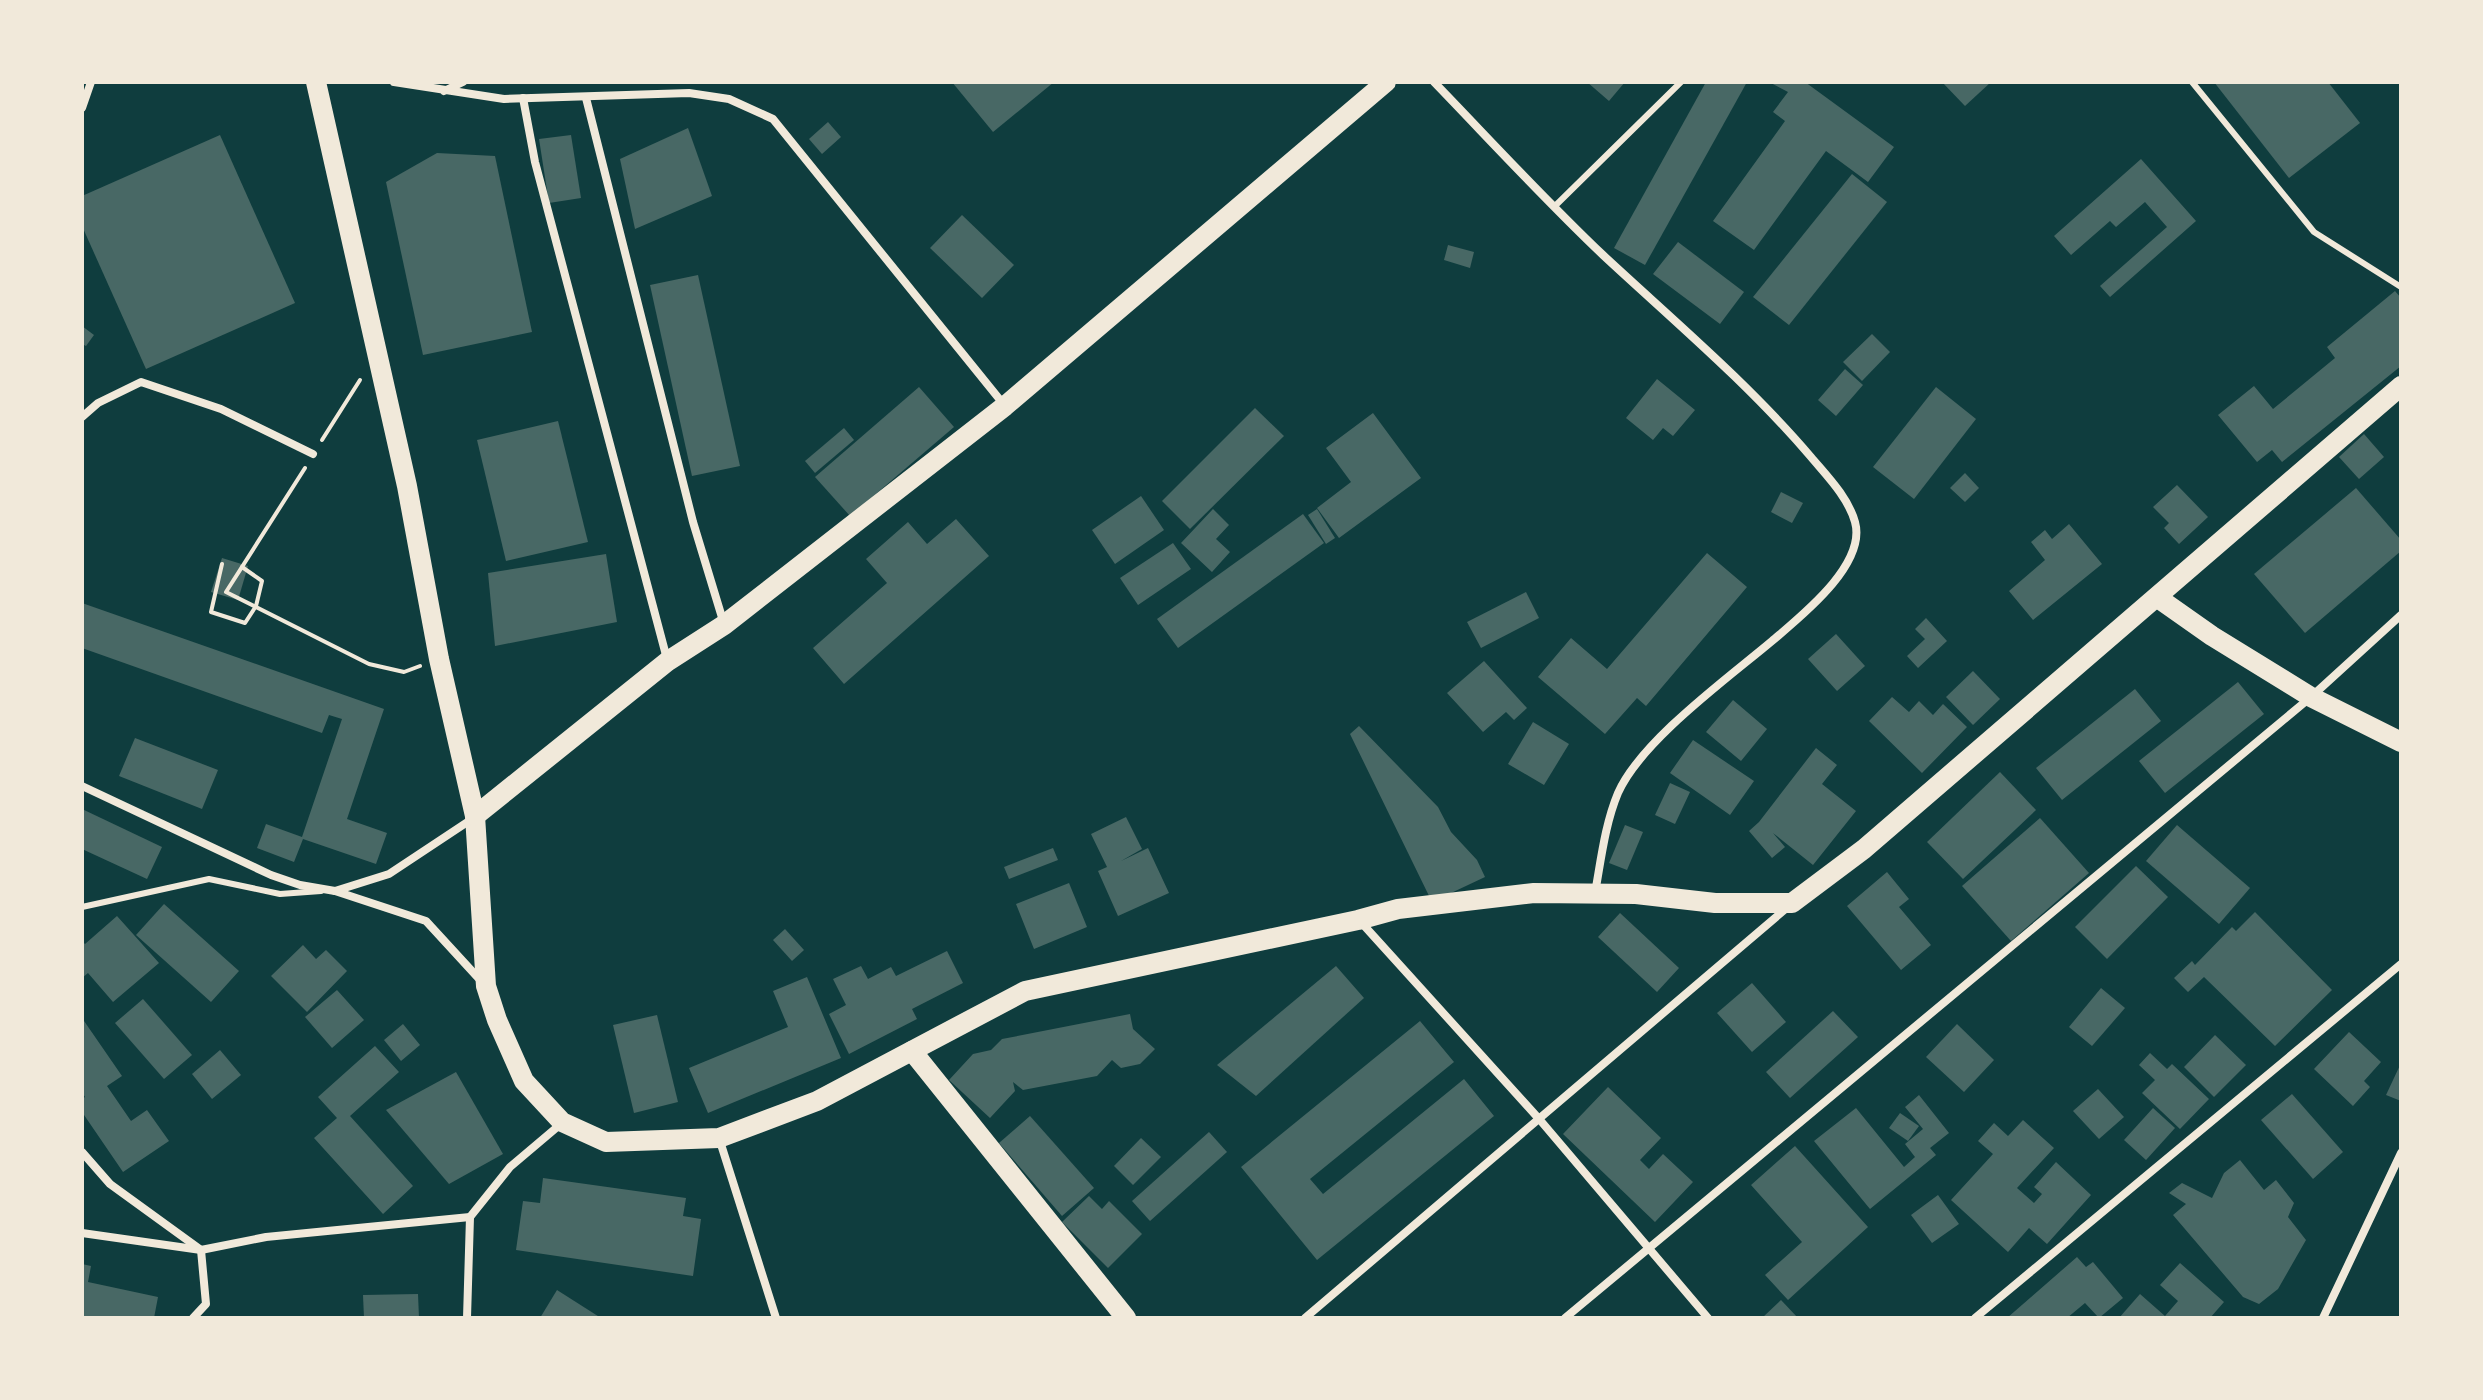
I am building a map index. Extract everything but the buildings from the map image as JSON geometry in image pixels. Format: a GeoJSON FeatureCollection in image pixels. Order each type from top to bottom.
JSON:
{"type":"FeatureCollection","features":[{"type":"Feature","properties":{"kind":"main road"},"geometry":{"type":"LineString","coordinates":[[316,82],[407,486],[439,659],[475,816],[486,986],[497,1020],[524,1081],[562,1122],[606,1142],[719,1138],[817,1101],[1025,991],[1398,909],[1534,893],[1636,894],[1715,903],[1792,903],[1864,849],[2401,386]]}},
{"type":"Feature","properties":{"kind":"main road"},"geometry":{"type":"LineString","coordinates":[[475,816],[668,661],[724,625],[1005,406],[1386,82]]}},
{"type":"Feature","properties":{"kind":"main road"},"geometry":{"type":"LineString","coordinates":[[2158,598],[2212,636],[2311,697],[2401,742]]}},
{"type":"Feature","properties":{"kind":"main road"},"geometry":{"type":"LineString","coordinates":[[912,1051],[1126,1318]]}},
{"type":"Feature","properties":{"kind":"street"},"geometry":{"type":"LineString","coordinates":[[82,108],[91,82]]}},
{"type":"Feature","properties":{"kind":"street"},"geometry":{"type":"LineString","coordinates":[[394,82],[504,99],[689,93],[729,99],[773,119],[1005,406]]}},
{"type":"Feature","properties":{"kind":"street"},"geometry":{"type":"LineString","coordinates":[[443,91],[463,82]]}},
{"type":"Feature","properties":{"kind":"street"},"geometry":{"type":"LineString","coordinates":[[1434,82],[1602,254],[1718,358],[1787,429],[1841,495],[1855,523],[1855,542],[1849,557],[1821,598],[1679,718],[1636,766],[1619,792],[1608,827],[1595,893]]}},
{"type":"Feature","properties":{"kind":"street"},"geometry":{"type":"LineString","coordinates":[[523,98],[535,162],[668,661]]}},
{"type":"Feature","properties":{"kind":"street"},"geometry":{"type":"LineString","coordinates":[[586,98],[689,507],[724,625]]}},
{"type":"Feature","properties":{"kind":"street"},"geometry":{"type":"LineString","coordinates":[[82,417],[98,403],[141,382],[221,409],[313,454]]}},
{"type":"Feature","properties":{"kind":"street"},"geometry":{"type":"LineString","coordinates":[[1565,1318],[2311,697],[2401,615]]}},
{"type":"Feature","properties":{"kind":"street"},"geometry":{"type":"LineString","coordinates":[[82,786],[271,875],[300,885],[335,891],[426,921],[486,986]]}},
{"type":"Feature","properties":{"kind":"street"},"geometry":{"type":"LineString","coordinates":[[335,891],[389,874],[475,816]]}},
{"type":"Feature","properties":{"kind":"street"},"geometry":{"type":"LineString","coordinates":[[1305,1318],[1792,903]]}},
{"type":"Feature","properties":{"kind":"street"},"geometry":{"type":"LineString","coordinates":[[1358,920],[1540,1120],[1708,1318]]}},
{"type":"Feature","properties":{"kind":"street"},"geometry":{"type":"LineString","coordinates":[[1975,1318],[2401,964]]}},
{"type":"Feature","properties":{"kind":"street"},"geometry":{"type":"LineString","coordinates":[[467,1318],[470,1217],[510,1167],[562,1122]]}},
{"type":"Feature","properties":{"kind":"street"},"geometry":{"type":"LineString","coordinates":[[719,1138],[776,1318]]}},
{"type":"Feature","properties":{"kind":"street"},"geometry":{"type":"LineString","coordinates":[[82,1152],[110,1184],[201,1250],[206,1304],[193,1318]]}},
{"type":"Feature","properties":{"kind":"street"},"geometry":{"type":"LineString","coordinates":[[2323,1318],[2401,1153]]}},
{"type":"Feature","properties":{"kind":"street"},"geometry":{"type":"LineString","coordinates":[[82,1233],[201,1250],[266,1237],[470,1217]]}},
{"type":"Feature","properties":{"kind":"lane"},"geometry":{"type":"LineString","coordinates":[[1555,206],[1681,82]]}},
{"type":"Feature","properties":{"kind":"lane"},"geometry":{"type":"LineString","coordinates":[[2192,82],[2314,232],[2401,287]]}},
{"type":"Feature","properties":{"kind":"lane"},"geometry":{"type":"LineString","coordinates":[[82,907],[209,879],[280,894],[335,891]]}},
{"type":"Feature","properties":{"kind":"path"},"geometry":{"type":"LineString","coordinates":[[376,354],[226,592],[369,664],[404,672],[439,659]]}},
{"type":"Feature","properties":{"kind":"path"},"geometry":{"type":"LineString","coordinates":[[222,564],[211,612],[245,623],[256,606],[262,581],[242,567]]}}]}
